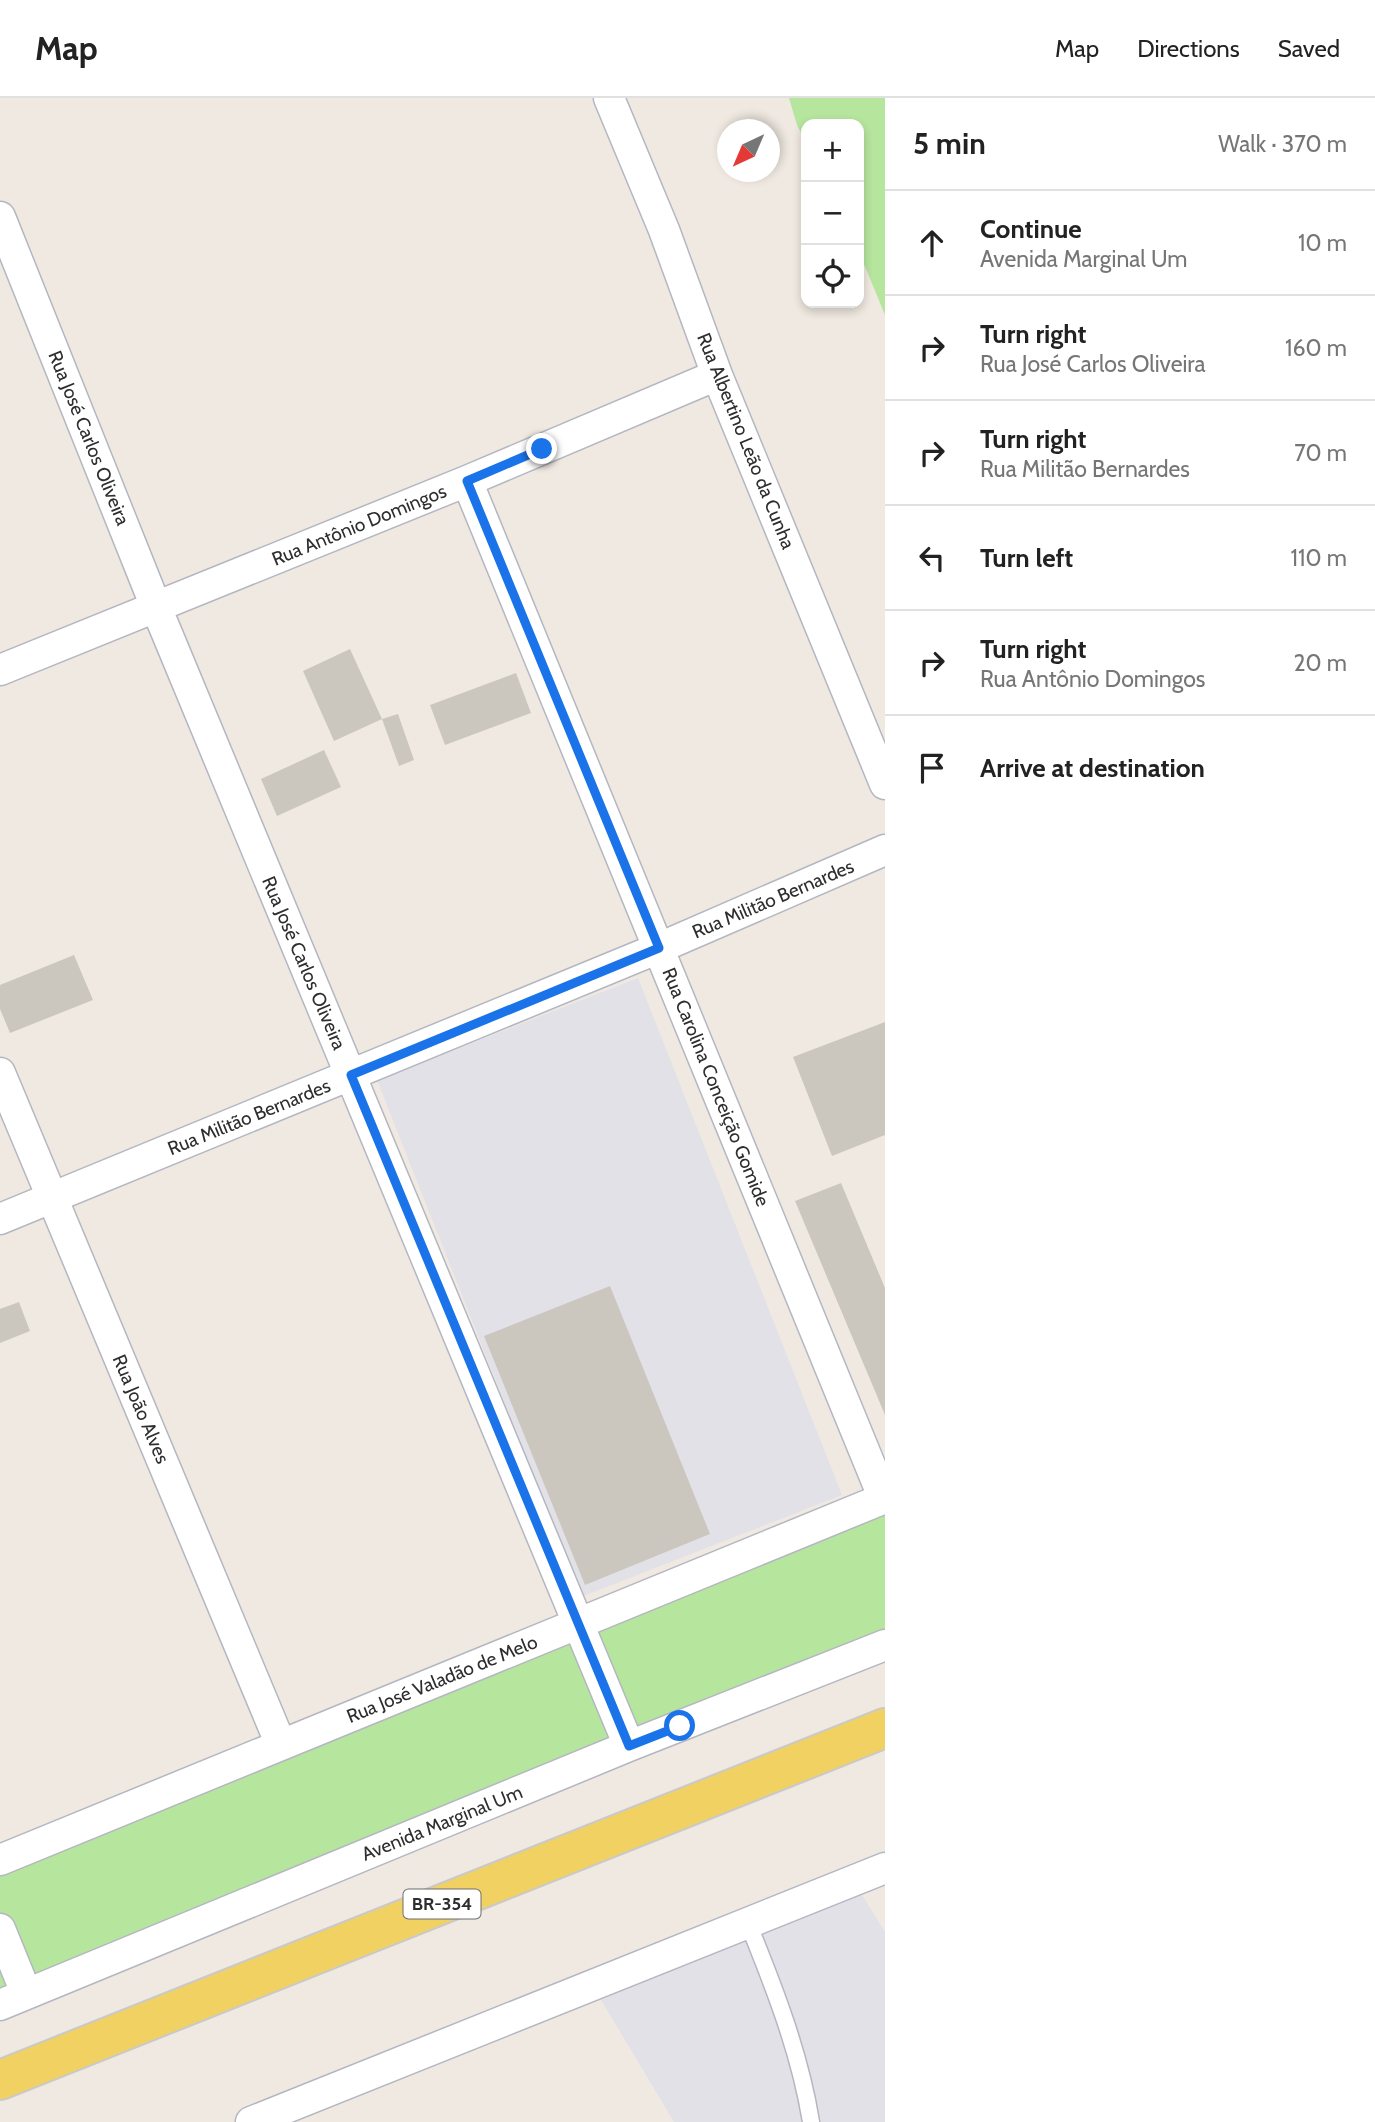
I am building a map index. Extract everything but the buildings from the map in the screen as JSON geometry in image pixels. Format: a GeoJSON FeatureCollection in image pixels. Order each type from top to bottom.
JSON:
{"type":"FeatureCollection","features":[{"type":"Feature","properties":{"kind":"main road","name":"BR-354"},"geometry":{"type":"LineString","coordinates":[[0,2080],[885,1728]]}},
{"type":"Feature","properties":{"kind":"street","name":"Rua Albertino Leão da Cunha"},"geometry":{"type":"LineString","coordinates":[[609,98],[664,230],[717,375],[885,784]]}},
{"type":"Feature","properties":{"kind":"street","name":"Rua José Carlos Oliveira"},"geometry":{"type":"LineString","coordinates":[[0,218],[156,607],[629,1746]]}},
{"type":"Feature","properties":{"kind":"street","name":"Rua Antônio Domingos"},"geometry":{"type":"LineString","coordinates":[[0,670],[467,481],[717,375]]}},
{"type":"Feature","properties":{"kind":"street","name":"Rua Carolina Conceição Gomide"},"geometry":{"type":"LineString","coordinates":[[467,481],[885,1499]]}},
{"type":"Feature","properties":{"kind":"street","name":"Rua Militão Bernardes"},"geometry":{"type":"LineString","coordinates":[[0,1219],[659,948],[885,850]]}},
{"type":"Feature","properties":{"kind":"street","name":"Rua João Alves"},"geometry":{"type":"LineString","coordinates":[[0,1073],[281,1745]]}},
{"type":"Feature","properties":{"kind":"street","name":"Rua José Valadão de Melo"},"geometry":{"type":"LineString","coordinates":[[0,1860],[885,1499]]}},
{"type":"Feature","properties":{"kind":"street","name":"Avenida Marginal Um"},"geometry":{"type":"LineString","coordinates":[[13,1999],[629,1746],[885,1645]]}},
{"type":"Feature","properties":{"kind":"street"},"geometry":{"type":"LineString","coordinates":[[251,2122],[885,1868]]}},
{"type":"Feature","properties":{"kind":"street"},"geometry":{"type":"LineString","coordinates":[[0,1930],[13,1999]]}},
{"type":"Feature","properties":{"kind":"lane"},"geometry":{"type":"LineString","coordinates":[[748,1923],[776,1992],[807,2098],[811,2122]]}},
{"type":"Feature","properties":{"kind":"shaded area"},"geometry":{"type":"Polygon","coordinates":[[[638,978],[842,1495],[581,1597],[377,1080],[638,978]]]}},
{"type":"Feature","properties":{"kind":"shaded area"},"geometry":{"type":"Polygon","coordinates":[[[859,1890],[885,1932],[885,2122],[674,2122],[601,2000],[859,1890]]]}},
{"type":"Feature","properties":{"kind":"green space"},"geometry":{"type":"Polygon","coordinates":[[[789,98],[885,98],[885,315],[864,264],[864,119],[801,119],[801,133],[789,98]]]}},
{"type":"Feature","properties":{"kind":"green space"},"geometry":{"type":"Polygon","coordinates":[[[885,1498],[885,1645],[0,2005],[0,1860],[885,1498]]]}},
{"type":"Feature","properties":{"kind":"route"},"geometry":{"type":"LineString","coordinates":[[542,449],[467,481],[659,948],[351,1075],[629,1746],[680,1726]]}}]}
